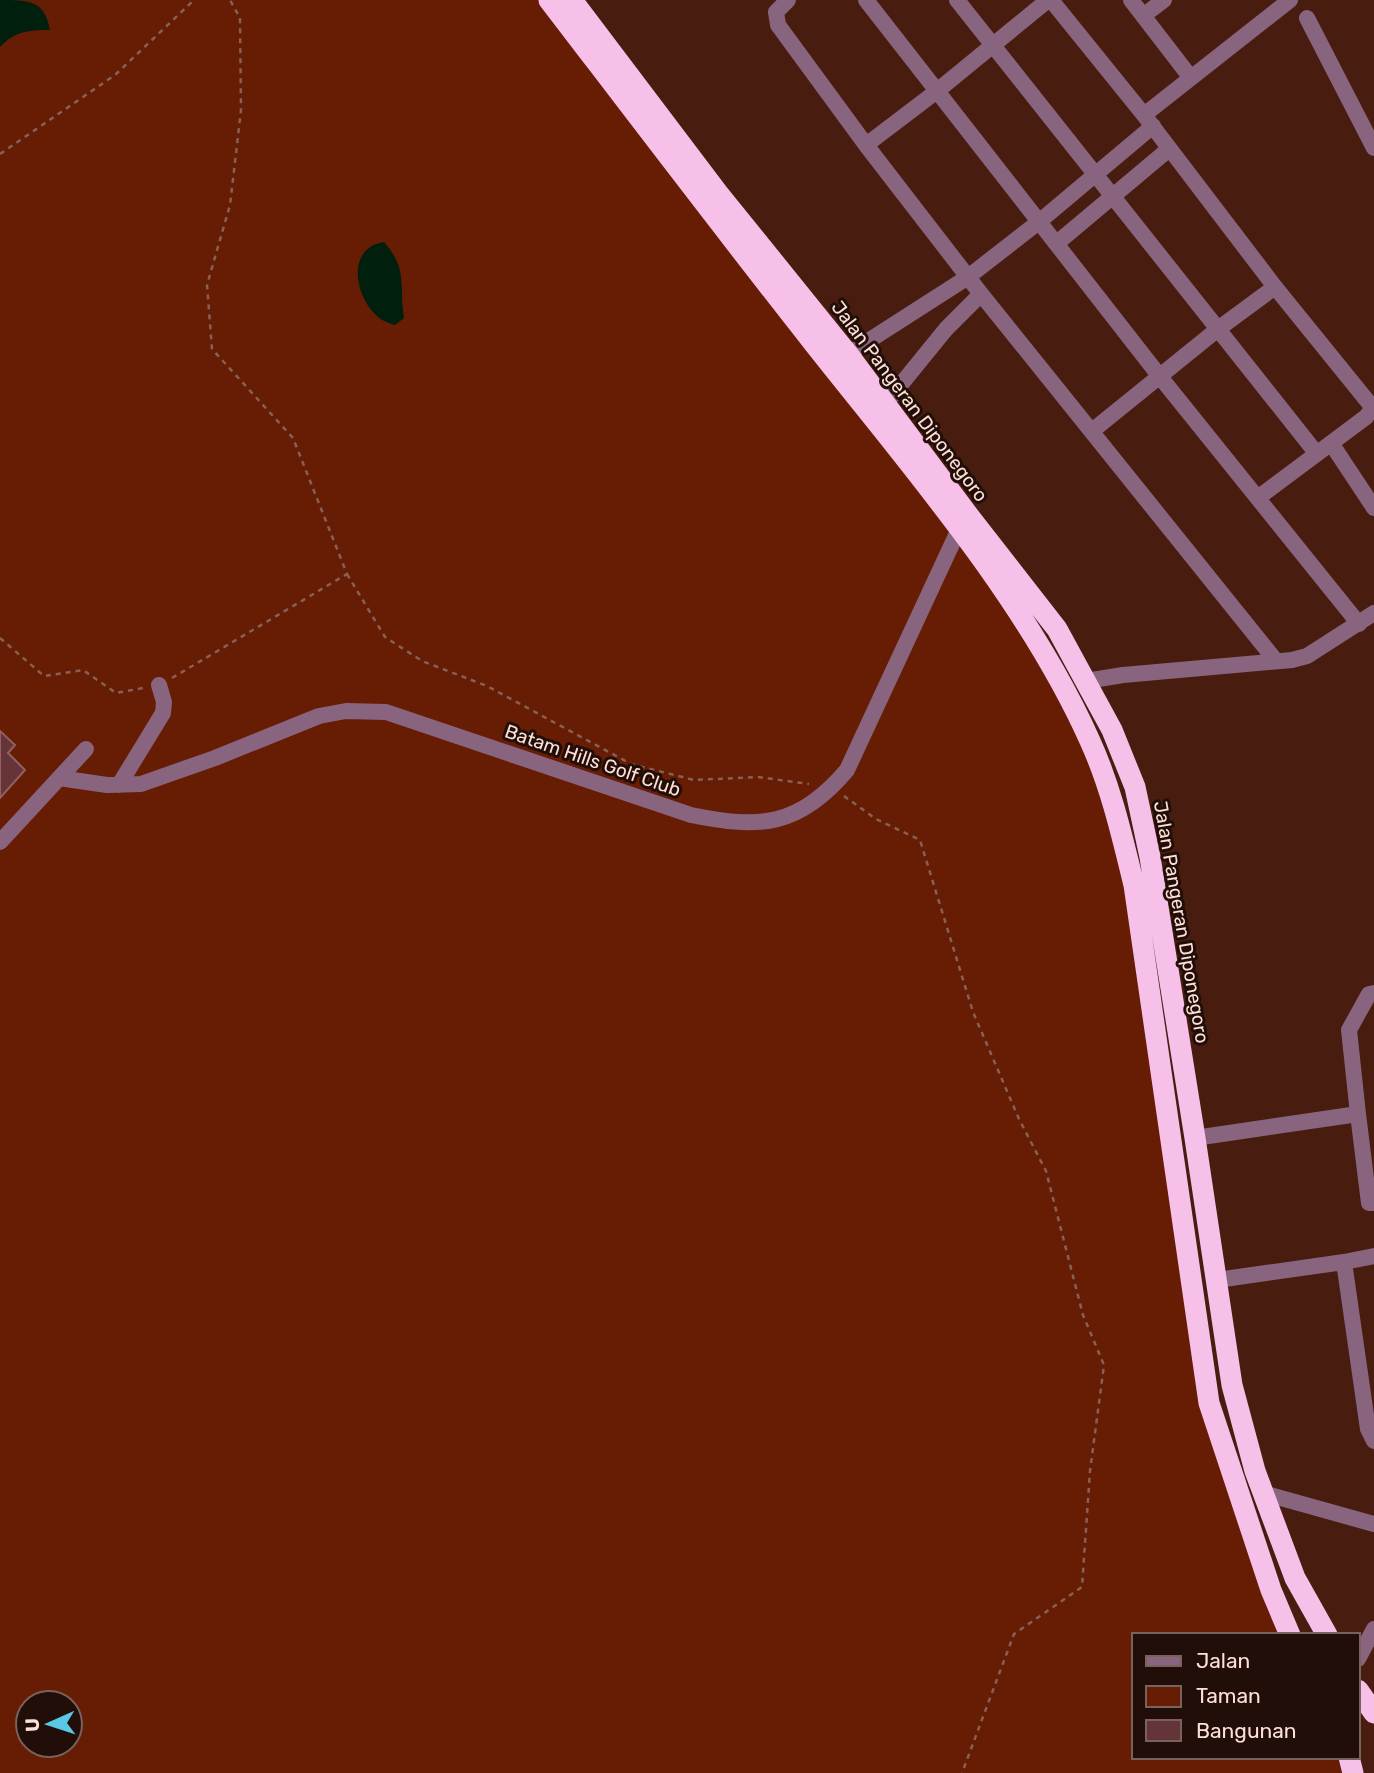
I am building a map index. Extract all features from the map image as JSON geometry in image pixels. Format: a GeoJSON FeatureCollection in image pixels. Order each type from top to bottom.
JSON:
{"type":"FeatureCollection","features":[{"type":"Feature","properties":{"kind":"highway","name":"Jalan Pangeran Diponegoro"},"geometry":{"type":"LineString","coordinates":[[549,0],[959,529],[1045,652],[1091,744],[1117,815],[1134,885],[1209,1404],[1271,1590],[1289,1633]]}},
{"type":"Feature","properties":{"kind":"highway","name":"Jalan Pangeran Diponegoro"},"geometry":{"type":"LineString","coordinates":[[572,0],[718,193],[848,354],[1057,629],[1112,730],[1135,788],[1150,857],[1231,1385],[1255,1471],[1295,1577],[1326,1633]]}},
{"type":"Feature","properties":{"kind":"highway"},"geometry":{"type":"LineString","coordinates":[[1360,1693],[1374,1713]]}},
{"type":"Feature","properties":{"kind":"street"},"geometry":{"type":"LineString","coordinates":[[789,0],[776,12],[778,25],[866,145],[981,295],[1276,661]]}},
{"type":"Feature","properties":{"kind":"street"},"geometry":{"type":"LineString","coordinates":[[866,0],[1161,378],[1359,624]]}},
{"type":"Feature","properties":{"kind":"street"},"geometry":{"type":"LineString","coordinates":[[957,0],[1317,454]]}},
{"type":"Feature","properties":{"kind":"street"},"geometry":{"type":"LineString","coordinates":[[866,145],[937,92],[1049,0],[1148,120],[1275,287],[1374,408],[1259,497]]}},
{"type":"Feature","properties":{"kind":"street"},"geometry":{"type":"LineString","coordinates":[[1131,0],[1191,78]]}},
{"type":"Feature","properties":{"kind":"street"},"geometry":{"type":"LineString","coordinates":[[1143,16],[1164,0]]}},
{"type":"Feature","properties":{"kind":"street"},"geometry":{"type":"LineString","coordinates":[[848,354],[968,277],[1040,221],[1094,174],[1191,78],[1290,0]]}},
{"type":"Feature","properties":{"kind":"street"},"geometry":{"type":"LineString","coordinates":[[1307,18],[1374,148]]}},
{"type":"Feature","properties":{"kind":"street"},"geometry":{"type":"LineString","coordinates":[[1057,243],[1169,149]]}},
{"type":"Feature","properties":{"kind":"street"},"geometry":{"type":"LineString","coordinates":[[1092,431],[1161,378],[1218,329],[1275,287]]}},
{"type":"Feature","properties":{"kind":"street"},"geometry":{"type":"LineString","coordinates":[[885,404],[946,329],[981,295]]}},
{"type":"Feature","properties":{"kind":"street"},"geometry":{"type":"LineString","coordinates":[[1331,443],[1374,508]]}},
{"type":"Feature","properties":{"kind":"street","name":"Batam Hills Golf Club"},"geometry":{"type":"LineString","coordinates":[[59,778],[119,785],[141,784],[215,758],[319,716],[346,711],[386,712],[691,815],[733,823],[769,821],[800,813],[832,788],[847,770],[959,529]]}},
{"type":"Feature","properties":{"kind":"street"},"geometry":{"type":"LineString","coordinates":[[1086,681],[1307,656],[1374,613]]}},
{"type":"Feature","properties":{"kind":"street"},"geometry":{"type":"LineString","coordinates":[[119,785],[163,713],[164,702],[159,685]]}},
{"type":"Feature","properties":{"kind":"street"},"geometry":{"type":"LineString","coordinates":[[0,842],[86,749]]}},
{"type":"Feature","properties":{"kind":"street"},"geometry":{"type":"LineString","coordinates":[[1374,993],[1369,993],[1349,1030],[1369,1203],[1374,1203]]}},
{"type":"Feature","properties":{"kind":"street"},"geometry":{"type":"LineString","coordinates":[[1195,1138],[1358,1114]]}},
{"type":"Feature","properties":{"kind":"street"},"geometry":{"type":"LineString","coordinates":[[1217,1280],[1374,1256]]}},
{"type":"Feature","properties":{"kind":"street"},"geometry":{"type":"LineString","coordinates":[[1344,1262],[1368,1429],[1374,1441]]}},
{"type":"Feature","properties":{"kind":"street"},"geometry":{"type":"LineString","coordinates":[[1263,1493],[1374,1524]]}},
{"type":"Feature","properties":{"kind":"street"},"geometry":{"type":"LineString","coordinates":[[1360,1655],[1374,1629]]}},
{"type":"Feature","properties":{"kind":"path"},"geometry":{"type":"LineString","coordinates":[[0,154],[115,75],[194,0]]}},
{"type":"Feature","properties":{"kind":"path"},"geometry":{"type":"LineString","coordinates":[[230,0],[240,18],[241,110],[230,205],[207,285],[212,349],[293,438],[347,574],[385,637],[422,661],[487,686],[631,764],[694,780],[758,777],[832,788],[877,819],[920,840],[973,1012],[1019,1119],[1046,1171],[1083,1315],[1104,1365],[1090,1471],[1082,1587],[1014,1634],[962,1773]]}},
{"type":"Feature","properties":{"kind":"path"},"geometry":{"type":"LineString","coordinates":[[0,638],[44,676],[83,670],[116,693],[159,685],[347,574]]}},
{"type":"Feature","properties":{"kind":"green space"},"geometry":{"type":"Polygon","coordinates":[[[0,0],[555,0],[1001,574],[1100,744],[1212,1378],[1292,1633],[1132,1633],[1132,1759],[1343,1759],[1351,1773],[0,1773],[0,0]]]}},
{"type":"Feature","properties":{"kind":"shaded area"},"geometry":{"type":"Polygon","coordinates":[[[0,0],[19,0],[39,7],[48,20],[50,30],[23,32],[0,47],[0,0]]]}},
{"type":"Feature","properties":{"kind":"shaded area"},"geometry":{"type":"Polygon","coordinates":[[[384,242],[400,269],[404,318],[395,325],[375,314],[362,295],[359,284],[359,262],[364,253],[372,246],[384,242]]]}},
{"type":"Feature","properties":{"kind":"building"},"geometry":{"type":"Polygon","coordinates":[[[0,731],[15,745],[8,753],[25,770],[0,798],[0,731]]]}}]}
